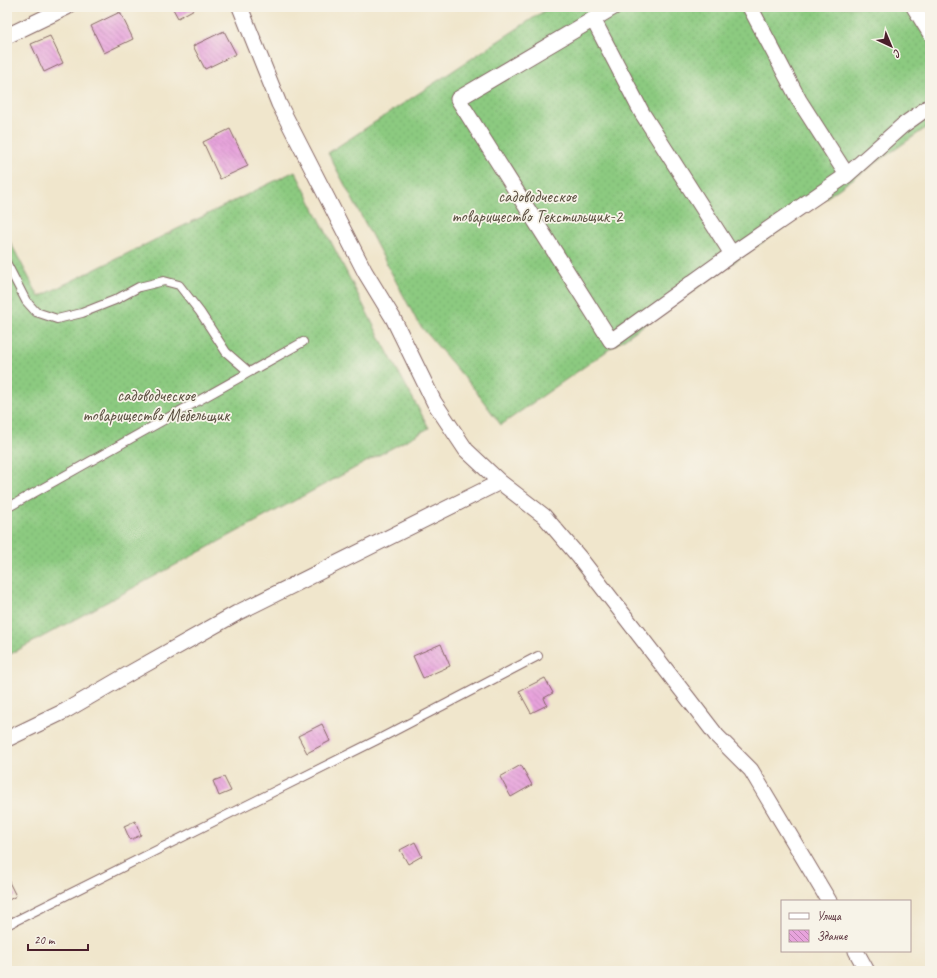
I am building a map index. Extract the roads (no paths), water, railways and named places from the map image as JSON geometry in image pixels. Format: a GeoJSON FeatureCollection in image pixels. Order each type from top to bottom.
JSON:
{"type":"FeatureCollection","features":[{"type":"Feature","properties":{"kind":"street"},"geometry":{"type":"LineString","coordinates":[[7,36],[67,7]]}},
{"type":"Feature","properties":{"kind":"street"},"geometry":{"type":"LineString","coordinates":[[240,7],[282,110],[365,272],[393,318],[434,402],[466,450],[500,482],[544,516],[579,557],[717,736],[751,770],[828,900]]}},
{"type":"Feature","properties":{"kind":"street"},"geometry":{"type":"LineString","coordinates":[[614,7],[458,99],[611,341],[732,254],[847,175],[902,126],[930,106]]}},
{"type":"Feature","properties":{"kind":"street"},"geometry":{"type":"LineString","coordinates":[[750,7],[799,100],[847,175]]}},
{"type":"Feature","properties":{"kind":"street"},"geometry":{"type":"LineString","coordinates":[[914,7],[930,33]]}},
{"type":"Feature","properties":{"kind":"street"},"geometry":{"type":"LineString","coordinates":[[593,19],[642,113],[732,254]]}},
{"type":"Feature","properties":{"kind":"street"},"geometry":{"type":"LineString","coordinates":[[7,739],[65,712],[237,613],[500,482]]}},
{"type":"Feature","properties":{"kind":"street"},"geometry":{"type":"LineString","coordinates":[[857,952],[868,971]]}},
{"type":"Feature","properties":{"kind":"lane"},"geometry":{"type":"LineString","coordinates":[[7,264],[26,300],[36,312],[57,319],[89,310],[115,300],[139,287],[164,281],[179,286],[200,312],[226,352],[249,372]]}},
{"type":"Feature","properties":{"kind":"lane"},"geometry":{"type":"LineString","coordinates":[[7,508],[304,342]]}},
{"type":"Feature","properties":{"kind":"lane"},"geometry":{"type":"LineString","coordinates":[[7,925],[378,740],[538,656]]}},
{"type":"Feature","properties":{"kind":"park label","name":"садоводческое товарищество Текстильщик-2"},"geometry":{"type":"Point","coordinates":[537,206]}},
{"type":"Feature","properties":{"kind":"park label","name":"садоводческое товарищество Мебельщик"},"geometry":{"type":"Point","coordinates":[156,405]}}]}
